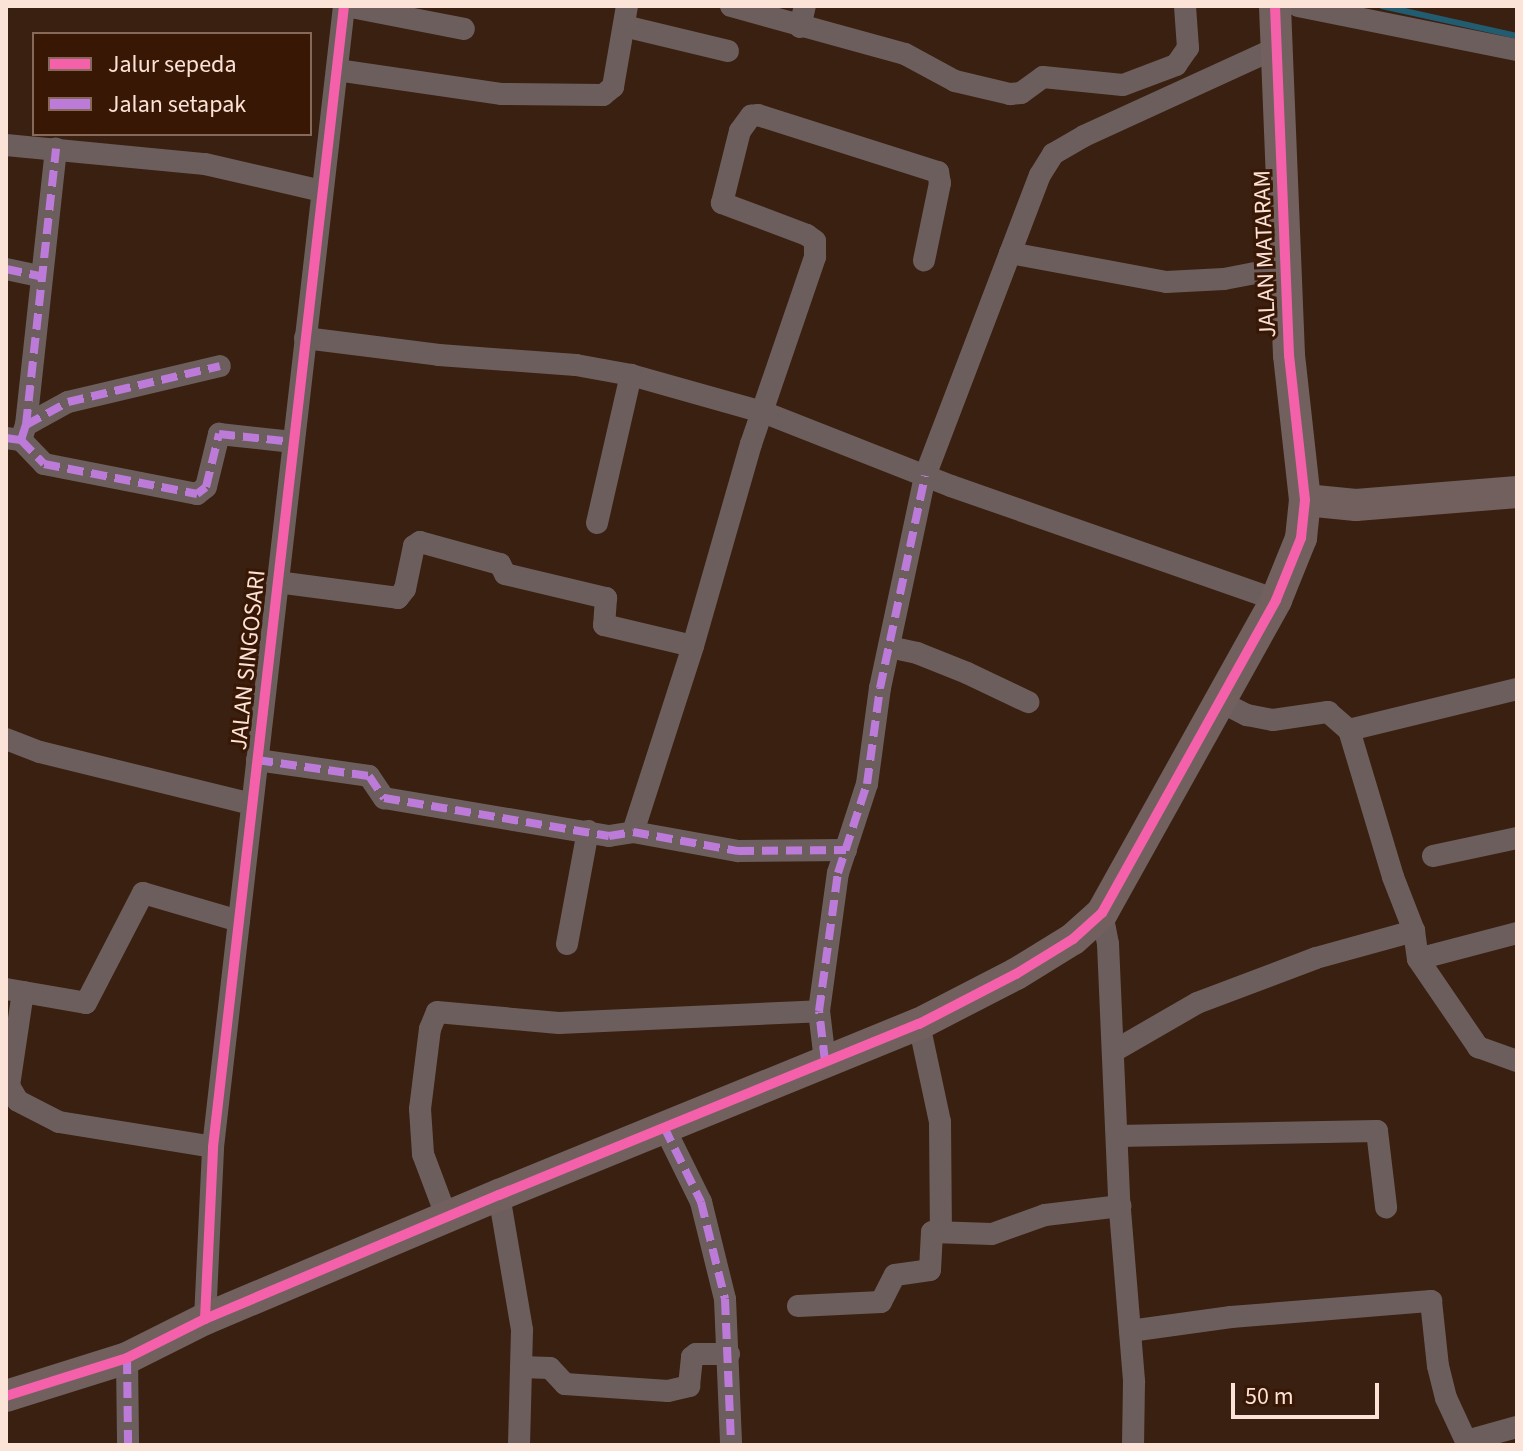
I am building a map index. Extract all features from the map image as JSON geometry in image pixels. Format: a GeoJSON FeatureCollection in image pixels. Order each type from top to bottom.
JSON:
{"type":"FeatureCollection","features":[{"type":"Feature","properties":{"kind":"street"},"geometry":{"type":"LineString","coordinates":[[345,6],[464,29]]}},
{"type":"Feature","properties":{"kind":"street","name":"JALAN SINGOSARI"},"geometry":{"type":"LineString","coordinates":[[205,1319],[213,1147],[345,6]]}},
{"type":"Feature","properties":{"kind":"street"},"geometry":{"type":"LineString","coordinates":[[731,6],[802,16],[905,54],[955,81],[1010,94],[1021,93],[1043,77],[1123,85],[1176,65],[1188,48],[1185,6]]}},
{"type":"Feature","properties":{"kind":"street","name":"JALAN MATARAM"},"geometry":{"type":"LineString","coordinates":[[6,1396],[127,1358],[205,1319],[499,1195],[919,1024],[1016,974],[1073,939],[1102,913],[1276,600],[1301,538],[1305,500],[1289,355],[1275,6]]}},
{"type":"Feature","properties":{"kind":"street"},"geometry":{"type":"LineString","coordinates":[[1298,6],[1517,50]]}},
{"type":"Feature","properties":{"kind":"street"},"geometry":{"type":"LineString","coordinates":[[337,70],[502,94],[603,95],[613,87],[626,16],[728,51]]}},
{"type":"Feature","properties":{"kind":"street"},"geometry":{"type":"LineString","coordinates":[[825,1061],[819,1011],[838,873],[867,784],[889,647],[925,476],[1040,175],[1053,154],[1120,118],[1200,86],[1276,48]]}},
{"type":"Feature","properties":{"kind":"street"},"geometry":{"type":"LineString","coordinates":[[633,832],[693,646],[738,485],[815,257],[815,241],[791,228],[722,203],[740,131],[751,116],[938,172],[940,183],[924,260]]}},
{"type":"Feature","properties":{"kind":"street"},"geometry":{"type":"LineString","coordinates":[[6,145],[205,164],[322,191]]}},
{"type":"Feature","properties":{"kind":"street"},"geometry":{"type":"LineString","coordinates":[[56,149],[18,435],[44,464],[197,494],[206,487],[219,434],[293,442]]}},
{"type":"Feature","properties":{"kind":"street"},"geometry":{"type":"LineString","coordinates":[[1010,253],[1166,282],[1224,279],[1286,267]]}},
{"type":"Feature","properties":{"kind":"street"},"geometry":{"type":"LineString","coordinates":[[6,269],[40,276]]}},
{"type":"Feature","properties":{"kind":"street"},"geometry":{"type":"LineString","coordinates":[[305,338],[439,355],[576,365],[631,375],[763,412],[925,476],[1276,600]]}},
{"type":"Feature","properties":{"kind":"street"},"geometry":{"type":"LineString","coordinates":[[18,435],[68,402],[220,366]]}},
{"type":"Feature","properties":{"kind":"street"},"geometry":{"type":"LineString","coordinates":[[597,523],[631,375]]}},
{"type":"Feature","properties":{"kind":"street"},"geometry":{"type":"LineString","coordinates":[[1305,500],[1356,505],[1517,492]]}},
{"type":"Feature","properties":{"kind":"street"},"geometry":{"type":"LineString","coordinates":[[277,582],[398,598],[405,589],[414,546],[420,542],[500,564],[505,574],[606,598],[604,625],[693,646]]}},
{"type":"Feature","properties":{"kind":"street"},"geometry":{"type":"LineString","coordinates":[[889,647],[942,663],[1028,702]]}},
{"type":"Feature","properties":{"kind":"street"},"geometry":{"type":"LineString","coordinates":[[1349,730],[1517,689]]}},
{"type":"Feature","properties":{"kind":"street"},"geometry":{"type":"LineString","coordinates":[[1221,702],[1247,715],[1273,720],[1328,712],[1349,730],[1393,877],[1414,931],[1418,959],[1478,1047],[1517,1061]]}},
{"type":"Feature","properties":{"kind":"street"},"geometry":{"type":"LineString","coordinates":[[6,739],[40,752],[252,804]]}},
{"type":"Feature","properties":{"kind":"street"},"geometry":{"type":"LineString","coordinates":[[257,760],[369,776],[384,798],[588,831],[621,836],[633,832],[738,851],[846,850]]}},
{"type":"Feature","properties":{"kind":"street"},"geometry":{"type":"LineString","coordinates":[[567,944],[588,831]]}},
{"type":"Feature","properties":{"kind":"street"},"geometry":{"type":"LineString","coordinates":[[1433,856],[1517,838]]}},
{"type":"Feature","properties":{"kind":"street"},"geometry":{"type":"LineString","coordinates":[[213,1147],[59,1122],[44,1118],[18,1101],[9,1086],[14,990],[86,1003],[143,893],[239,921]]}},
{"type":"Feature","properties":{"kind":"street"},"geometry":{"type":"LineString","coordinates":[[1102,913],[1108,944],[1120,1206],[1134,1382],[1133,1445]]}},
{"type":"Feature","properties":{"kind":"street"},"geometry":{"type":"LineString","coordinates":[[1114,1051],[1197,1003],[1316,958],[1414,931]]}},
{"type":"Feature","properties":{"kind":"street"},"geometry":{"type":"LineString","coordinates":[[1418,959],[1517,933]]}},
{"type":"Feature","properties":{"kind":"street"},"geometry":{"type":"LineString","coordinates":[[447,1218],[423,1154],[420,1109],[430,1029],[437,1012],[559,1023],[819,1011]]}},
{"type":"Feature","properties":{"kind":"street"},"geometry":{"type":"LineString","coordinates":[[919,1024],[940,1122],[941,1230]]}},
{"type":"Feature","properties":{"kind":"street"},"geometry":{"type":"LineString","coordinates":[[664,1127],[701,1202],[725,1299],[731,1445]]}},
{"type":"Feature","properties":{"kind":"street"},"geometry":{"type":"LineString","coordinates":[[1117,1136],[1377,1131],[1386,1207]]}},
{"type":"Feature","properties":{"kind":"street"},"geometry":{"type":"LineString","coordinates":[[499,1195],[522,1330],[519,1445]]}},
{"type":"Feature","properties":{"kind":"street"},"geometry":{"type":"LineString","coordinates":[[798,1306],[881,1302],[895,1275],[928,1272],[931,1235],[941,1230],[992,1234],[1045,1215],[1120,1206]]}},
{"type":"Feature","properties":{"kind":"street"},"geometry":{"type":"LineString","coordinates":[[1130,1331],[1231,1317],[1431,1301],[1438,1366],[1446,1398],[1466,1443],[1517,1427]]}},
{"type":"Feature","properties":{"kind":"street"},"geometry":{"type":"LineString","coordinates":[[521,1367],[550,1368],[565,1384],[668,1391],[689,1386],[692,1357],[696,1354],[729,1354]]}},
{"type":"Feature","properties":{"kind":"street"},"geometry":{"type":"LineString","coordinates":[[127,1358],[128,1445]]}},
{"type":"Feature","properties":{"kind":"waterway"},"geometry":{"type":"LineString","coordinates":[[1382,6],[1517,36]]}},
{"type":"Feature","properties":{"kind":"marked path"},"geometry":{"type":"LineString","coordinates":[[21,440],[26,425],[56,149]]}},
{"type":"Feature","properties":{"kind":"marked path"},"geometry":{"type":"LineString","coordinates":[[6,269],[40,276]]}},
{"type":"Feature","properties":{"kind":"marked path"},"geometry":{"type":"LineString","coordinates":[[26,425],[68,402],[220,366]]}},
{"type":"Feature","properties":{"kind":"marked path"},"geometry":{"type":"LineString","coordinates":[[6,438],[21,440],[44,464],[197,494],[206,487],[219,434],[293,442]]}},
{"type":"Feature","properties":{"kind":"marked path"},"geometry":{"type":"LineString","coordinates":[[825,1061],[819,1011],[838,873],[867,784],[880,688],[925,476]]}},
{"type":"Feature","properties":{"kind":"marked path"},"geometry":{"type":"LineString","coordinates":[[257,760],[369,776],[384,798],[609,836],[633,832],[738,851],[846,850]]}},
{"type":"Feature","properties":{"kind":"marked path"},"geometry":{"type":"LineString","coordinates":[[664,1127],[701,1202],[725,1299],[731,1445]]}},
{"type":"Feature","properties":{"kind":"marked path"},"geometry":{"type":"LineString","coordinates":[[127,1358],[128,1445]]}},
{"type":"Feature","properties":{"kind":"cycle path"},"geometry":{"type":"LineString","coordinates":[[205,1319],[213,1147],[344,6]]}},
{"type":"Feature","properties":{"kind":"cycle path"},"geometry":{"type":"LineString","coordinates":[[6,1396],[127,1358],[205,1319],[499,1195],[919,1024],[1016,974],[1073,939],[1102,913],[1276,600],[1301,538],[1305,500],[1289,355],[1275,6]]}}]}
